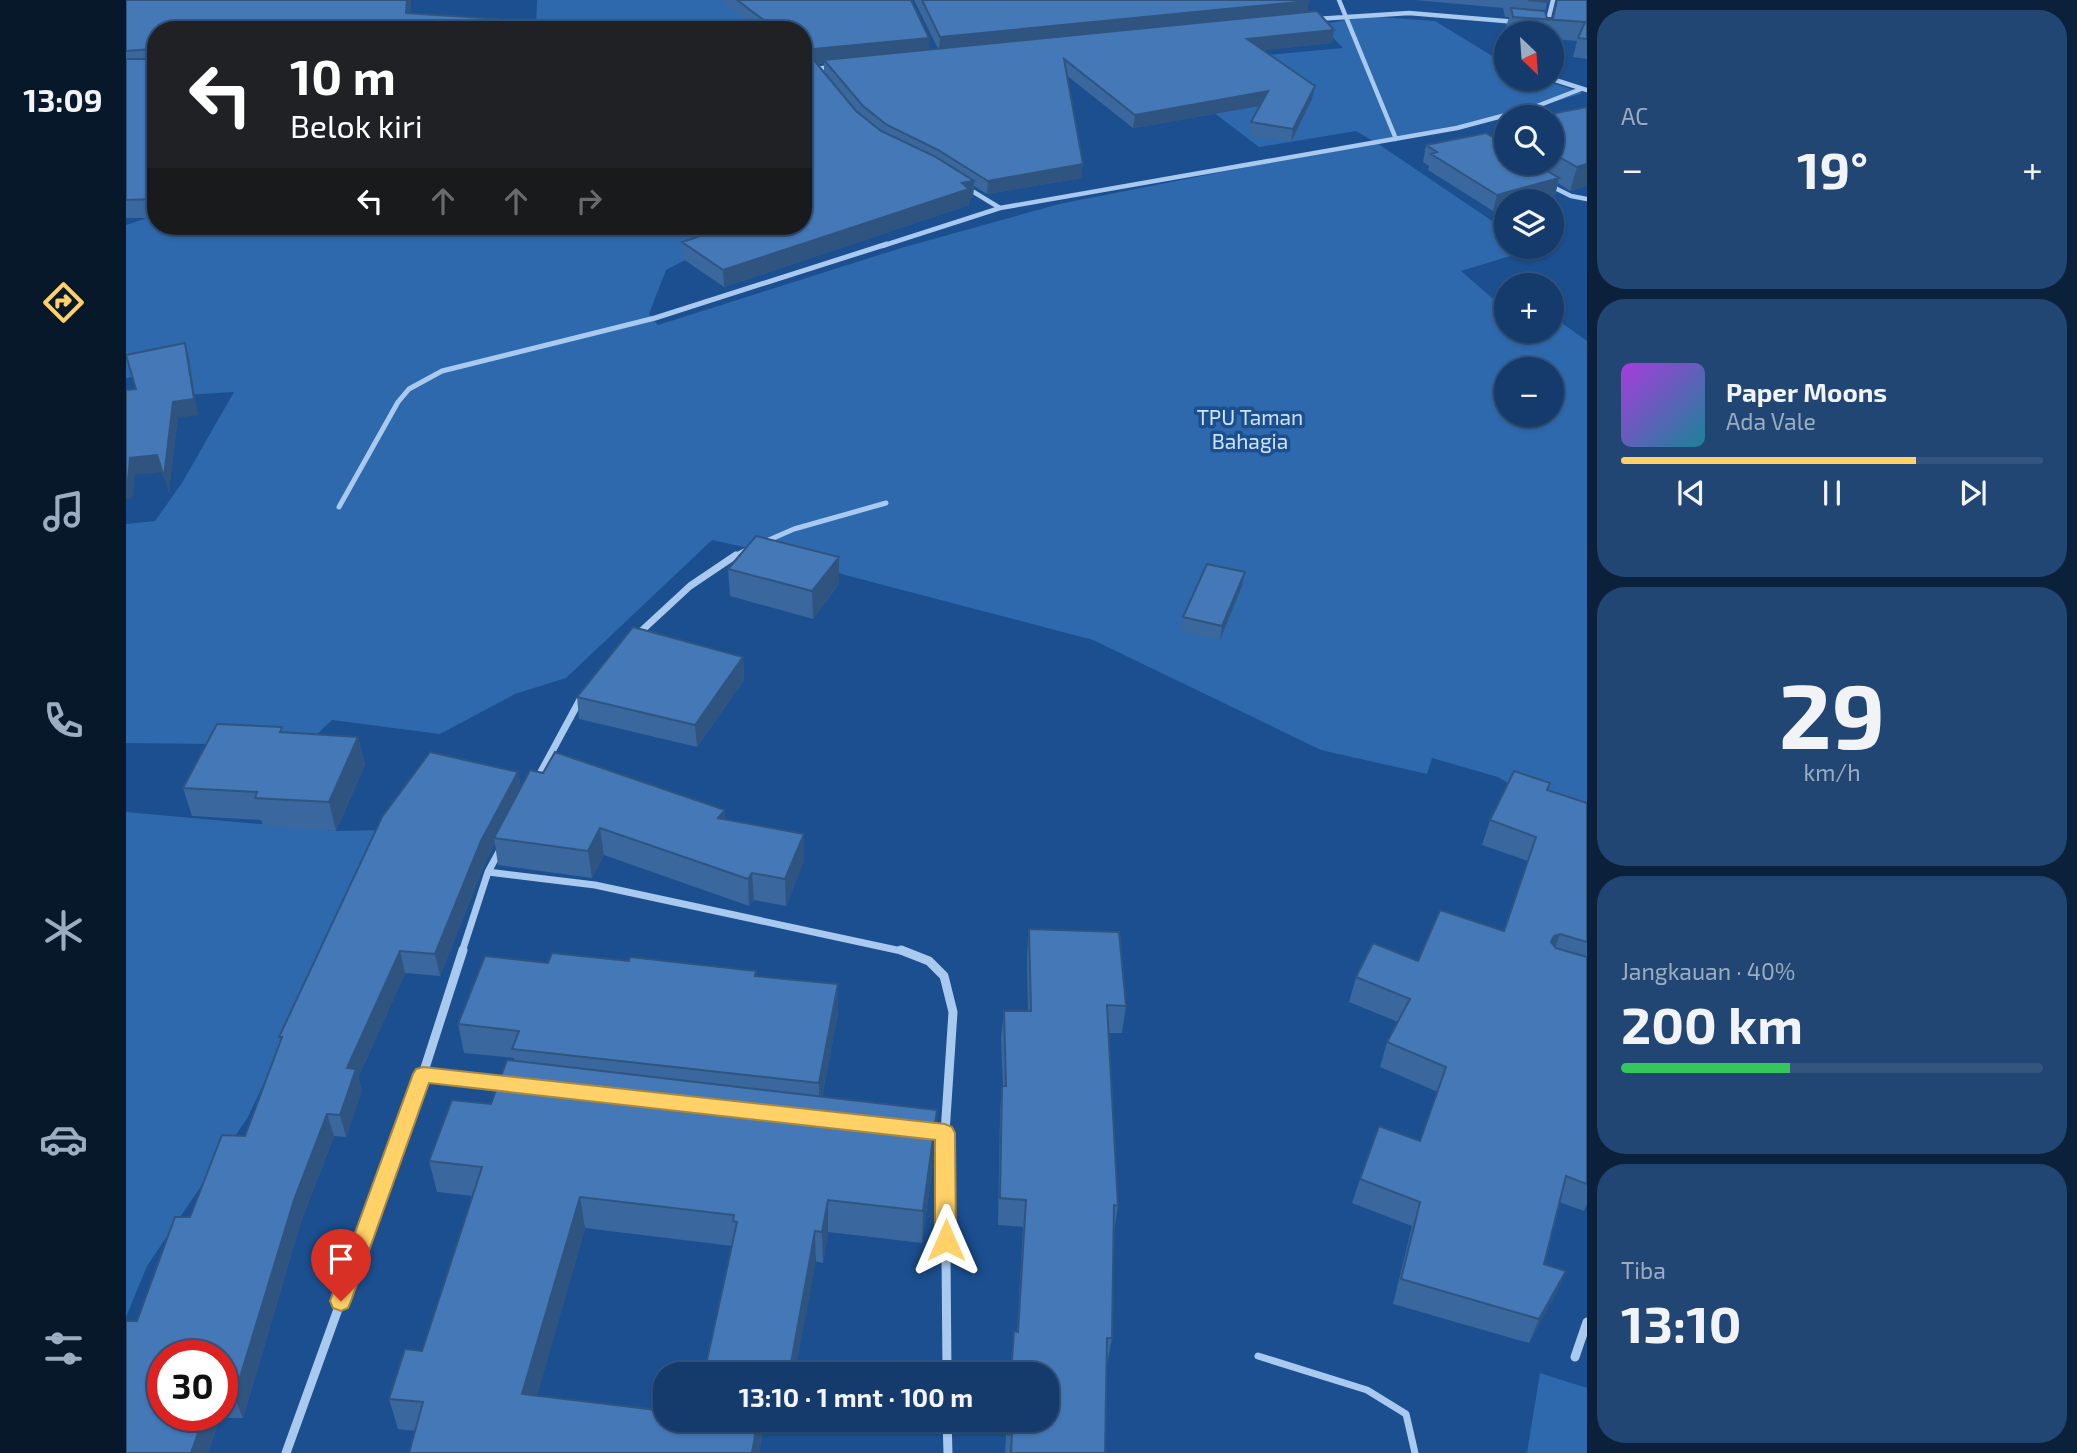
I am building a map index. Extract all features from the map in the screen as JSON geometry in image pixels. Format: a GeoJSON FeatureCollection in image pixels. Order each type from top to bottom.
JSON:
{"type":"FeatureCollection","features":[{"type":"Feature","properties":{"kind":"street"},"geometry":{"type":"LineString","coordinates":[[1339,0],[1396,139]]}},
{"type":"Feature","properties":{"kind":"street"},"geometry":{"type":"LineString","coordinates":[[1549,21],[1553,0]]}},
{"type":"Feature","properties":{"kind":"street"},"geometry":{"type":"LineString","coordinates":[[1305,20],[1409,13],[1498,21]]}},
{"type":"Feature","properties":{"kind":"street"},"geometry":{"type":"LineString","coordinates":[[812,68],[842,66]]}},
{"type":"Feature","properties":{"kind":"street"},"geometry":{"type":"LineString","coordinates":[[815,68],[822,78]]}},
{"type":"Feature","properties":{"kind":"street"},"geometry":{"type":"LineString","coordinates":[[1564,83],[1584,89]]}},
{"type":"Feature","properties":{"kind":"street"},"geometry":{"type":"LineString","coordinates":[[339,507],[398,401],[409,389],[442,370],[655,318],[1000,208],[1457,128],[1532,108],[1584,89]]}},
{"type":"Feature","properties":{"kind":"street"},"geometry":{"type":"LineString","coordinates":[[1457,128],[1467,134]]}},
{"type":"Feature","properties":{"kind":"street"},"geometry":{"type":"LineString","coordinates":[[957,182],[1000,208]]}},
{"type":"Feature","properties":{"kind":"street"},"geometry":{"type":"LineString","coordinates":[[1544,183],[1563,194],[1587,199]]}},
{"type":"Feature","properties":{"kind":"street"},"geometry":{"type":"LineString","coordinates":[[633,638],[672,601],[727,558],[794,529],[886,503]]}},
{"type":"Feature","properties":{"kind":"street"},"geometry":{"type":"LineString","coordinates":[[532,788],[576,704],[592,685]]}},
{"type":"Feature","properties":{"kind":"street"},"geometry":{"type":"LineString","coordinates":[[286,1453],[423,1074],[488,872],[507,836]]}},
{"type":"Feature","properties":{"kind":"street"},"geometry":{"type":"LineString","coordinates":[[488,872],[596,885],[901,950],[929,961],[944,976],[953,1012],[945,1133],[947,1362]]}},
{"type":"Feature","properties":{"kind":"street"},"geometry":{"type":"LineString","coordinates":[[423,1074],[519,1085]]}},
{"type":"Feature","properties":{"kind":"street"},"geometry":{"type":"LineString","coordinates":[[931,1131],[945,1133]]}},
{"type":"Feature","properties":{"kind":"street"},"geometry":{"type":"LineString","coordinates":[[1575,1357],[1587,1322]]}},
{"type":"Feature","properties":{"kind":"street"},"geometry":{"type":"LineString","coordinates":[[947,1432],[948,1453]]}},
{"type":"Feature","properties":{"kind":"lane"},"geometry":{"type":"LineString","coordinates":[[1258,1356],[1367,1390],[1377,1396],[1406,1414],[1415,1453]]}},
{"type":"Feature","properties":{"kind":"green space"},"geometry":{"type":"Polygon","coordinates":[[[537,0],[764,0],[778,13],[745,21],[536,21],[537,0]]]}},
{"type":"Feature","properties":{"kind":"green space","name":"TPU Taman Bahagia"},"geometry":{"type":"Polygon","coordinates":[[[1364,16],[1435,21],[1494,57],[1494,91],[1564,91],[1564,87],[1583,93],[1544,105],[1494,105],[1494,120],[1377,143],[1494,222],[1494,259],[1500,259],[1461,271],[1494,300],[1494,343],[1564,343],[1564,325],[1587,341],[1587,815],[1530,797],[1498,777],[1432,758],[1427,774],[1321,750],[1093,640],[845,575],[807,561],[712,540],[566,678],[515,694],[440,734],[332,720],[306,745],[126,743],[126,524],[155,521],[182,483],[234,392],[184,395],[190,368],[126,378],[126,225],[147,218],[147,235],[736,235],[666,270],[649,314],[658,325],[901,248],[1059,204],[1375,142],[1356,131],[1259,147],[1205,106],[1178,63],[1343,48],[1321,25],[1364,16]]]}},
{"type":"Feature","properties":{"kind":"green space"},"geometry":{"type":"Polygon","coordinates":[[[126,812],[336,831],[382,830],[248,1117],[147,1266],[126,1317],[126,812]]]}},
{"type":"Feature","properties":{"kind":"green space"},"geometry":{"type":"Polygon","coordinates":[[[1540,1373],[1587,1388],[1587,1453],[1527,1453],[1540,1373]]]}},
{"type":"Feature","properties":{"kind":"building"},"geometry":{"type":"Polygon","coordinates":[[[126,0],[407,0],[406,13],[500,19],[147,21],[147,49],[126,51],[126,0]]]}},
{"type":"Feature","properties":{"kind":"building"},"geometry":{"type":"Polygon","coordinates":[[[737,0],[911,0],[929,38],[812,49],[812,21],[765,21],[737,0]]]}},
{"type":"Feature","properties":{"kind":"building"},"geometry":{"type":"Polygon","coordinates":[[[922,0],[1308,0],[1309,1],[940,37],[922,0]]]}},
{"type":"Feature","properties":{"kind":"building"},"geometry":{"type":"Polygon","coordinates":[[[1557,0],[1587,0],[1587,39],[1578,38],[1585,22],[1513,17],[1511,8],[1545,11],[1547,18],[1553,18],[1557,0]]]}},
{"type":"Feature","properties":{"kind":"building"},"geometry":{"type":"Polygon","coordinates":[[[1317,11],[1334,30],[1247,39],[1315,86],[1293,129],[1251,122],[1268,91],[1135,115],[1064,59],[1083,164],[988,181],[938,150],[887,125],[863,106],[824,60],[1317,11]]]}},
{"type":"Feature","properties":{"kind":"building"},"geometry":{"type":"Polygon","coordinates":[[[126,59],[147,59],[147,199],[126,200],[126,59]]]}},
{"type":"Feature","properties":{"kind":"building"},"geometry":{"type":"Polygon","coordinates":[[[812,59],[856,111],[881,131],[934,156],[974,181],[962,183],[969,189],[723,270],[682,242],[703,235],[812,235],[812,59]]]}},
{"type":"Feature","properties":{"kind":"building"},"geometry":{"type":"Polygon","coordinates":[[[1587,107],[1587,164],[1577,167],[1564,160],[1564,111],[1587,107]]]}},
{"type":"Feature","properties":{"kind":"building"},"geometry":{"type":"Polygon","coordinates":[[[1486,133],[1494,138],[1494,175],[1554,175],[1559,178],[1519,189],[1494,189],[1494,193],[1431,154],[1437,152],[1426,145],[1486,133]]]}},
{"type":"Feature","properties":{"kind":"building"},"geometry":{"type":"Polygon","coordinates":[[[185,343],[194,399],[173,402],[164,477],[157,455],[130,458],[126,482],[126,390],[136,389],[126,355],[185,343]]]}},
{"type":"Feature","properties":{"kind":"building"},"geometry":{"type":"Polygon","coordinates":[[[756,536],[839,557],[812,591],[728,569],[756,536]]]}},
{"type":"Feature","properties":{"kind":"building"},"geometry":{"type":"Polygon","coordinates":[[[1207,564],[1245,572],[1222,626],[1183,617],[1207,564]]]}},
{"type":"Feature","properties":{"kind":"building"},"geometry":{"type":"Polygon","coordinates":[[[633,627],[743,657],[695,725],[577,697],[633,627]]]}},
{"type":"Feature","properties":{"kind":"building"},"geometry":{"type":"Polygon","coordinates":[[[217,724],[282,727],[280,732],[358,737],[329,802],[255,798],[257,792],[183,788],[217,724]]]}},
{"type":"Feature","properties":{"kind":"building"},"geometry":{"type":"Polygon","coordinates":[[[430,752],[518,772],[481,841],[435,954],[400,951],[347,1068],[356,1069],[340,1115],[327,1114],[294,1200],[238,1384],[238,1340],[147,1340],[147,1431],[199,1431],[191,1453],[126,1453],[126,1321],[137,1321],[175,1217],[190,1217],[222,1135],[245,1136],[282,1037],[279,1037],[382,817],[430,752]]]}},
{"type":"Feature","properties":{"kind":"building"},"geometry":{"type":"Polygon","coordinates":[[[555,752],[725,810],[718,818],[804,834],[785,879],[752,873],[748,879],[600,828],[588,851],[494,838],[530,770],[543,773],[555,752]]]}},
{"type":"Feature","properties":{"kind":"building"},"geometry":{"type":"Polygon","coordinates":[[[1514,771],[1550,783],[1547,790],[1587,803],[1587,942],[1560,934],[1554,936],[1551,942],[1556,948],[1587,957],[1587,1184],[1566,1176],[1544,1264],[1566,1271],[1539,1319],[1401,1279],[1420,1202],[1360,1179],[1379,1126],[1420,1141],[1446,1067],[1387,1042],[1410,999],[1356,977],[1373,943],[1418,961],[1440,910],[1504,931],[1536,837],[1490,820],[1514,771]]]}},
{"type":"Feature","properties":{"kind":"building"},"geometry":{"type":"Polygon","coordinates":[[[1029,929],[1119,932],[1126,1006],[1107,1005],[1118,1206],[1114,1205],[1112,1338],[1107,1338],[1105,1453],[1011,1453],[1012,1435],[1007,1434],[1059,1432],[1059,1362],[1012,1362],[1014,1331],[1018,1332],[1026,1200],[1000,1198],[1002,1086],[1006,1086],[1004,1011],[1031,1011],[1029,929]]]}},
{"type":"Feature","properties":{"kind":"building"},"geometry":{"type":"Polygon","coordinates":[[[552,953],[629,961],[630,957],[756,971],[755,976],[838,984],[819,1083],[512,1049],[519,1031],[458,1024],[485,956],[548,963],[552,953]]]}},
{"type":"Feature","properties":{"kind":"building"},"geometry":{"type":"Polygon","coordinates":[[[507,1060],[937,1110],[923,1211],[828,1200],[822,1232],[815,1231],[791,1362],[707,1362],[737,1222],[733,1221],[734,1215],[580,1197],[522,1394],[653,1410],[653,1432],[756,1432],[752,1453],[409,1453],[423,1402],[389,1399],[405,1349],[422,1351],[482,1167],[429,1161],[452,1100],[491,1104],[507,1060]]]}},
{"type":"Feature","properties":{"kind":"route"},"geometry":{"type":"LineString","coordinates":[[341,1301],[423,1074],[945,1133],[946,1240]]}}]}
